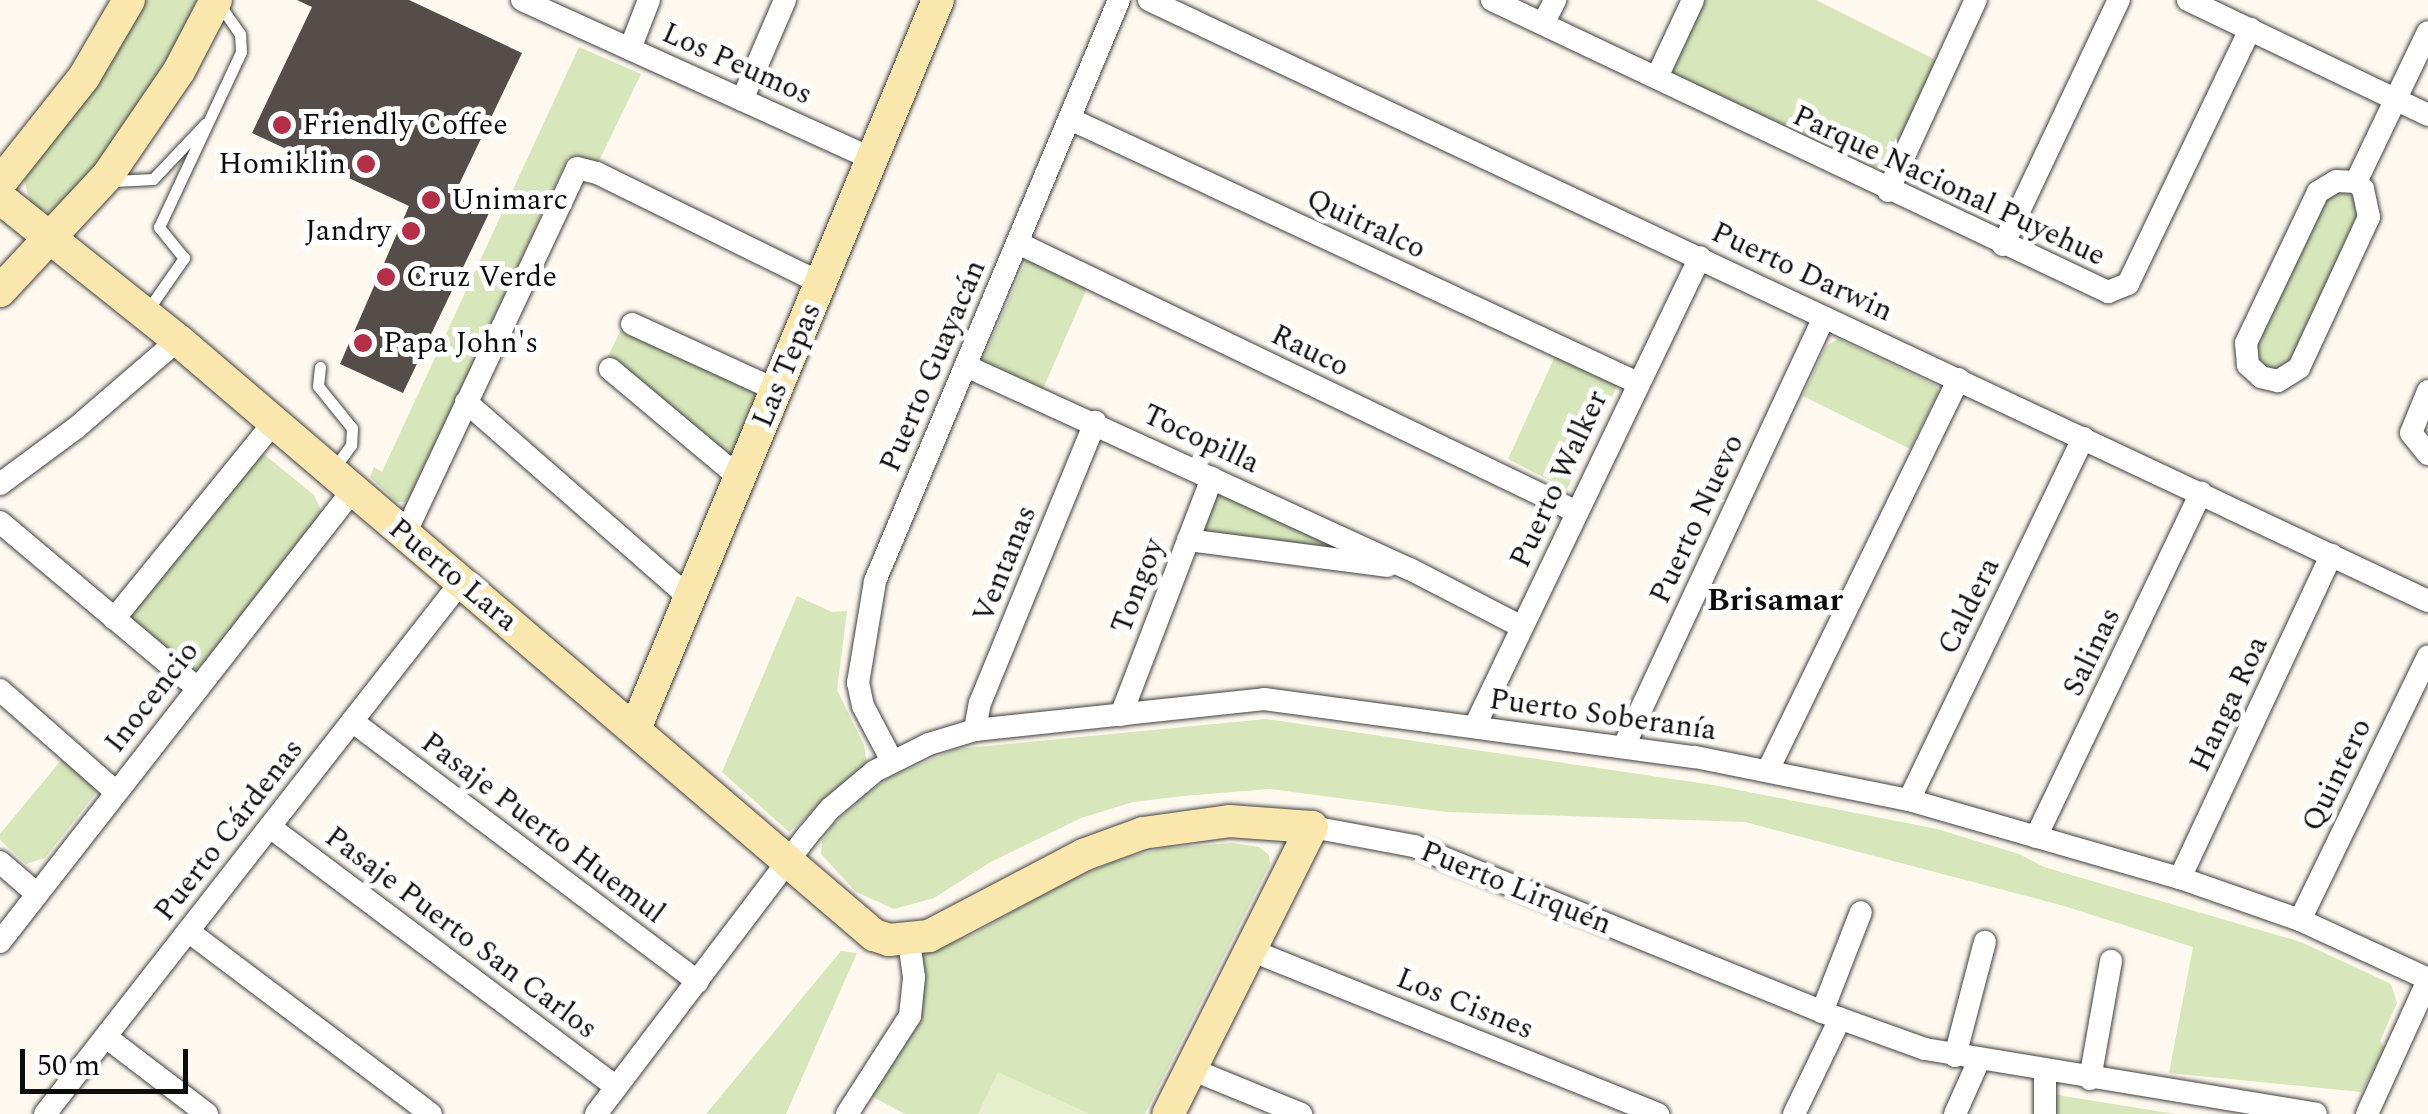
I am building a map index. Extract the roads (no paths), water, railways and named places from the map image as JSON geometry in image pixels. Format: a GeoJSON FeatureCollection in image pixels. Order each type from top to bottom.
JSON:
{"type":"FeatureCollection","features":[{"type":"Feature","properties":{"kind":"street"},"geometry":{"type":"LineString","coordinates":[[0,183],[84,76],[129,0]]}},
{"type":"Feature","properties":{"kind":"street"},"geometry":{"type":"LineString","coordinates":[[0,291],[96,189],[154,112],[216,0]]}},
{"type":"Feature","properties":{"kind":"street","name":"Los Peumos"},"geometry":{"type":"LineString","coordinates":[[522,0],[872,158]]}},
{"type":"Feature","properties":{"kind":"street"},"geometry":{"type":"LineString","coordinates":[[630,49],[649,0]]}},
{"type":"Feature","properties":{"kind":"street"},"geometry":{"type":"LineString","coordinates":[[742,100],[785,0]]}},
{"type":"Feature","properties":{"kind":"street","name":"Las Tepas"},"geometry":{"type":"LineString","coordinates":[[636,729],[938,0]]}},
{"type":"Feature","properties":{"kind":"street","name":"Puerto Guayacán"},"geometry":{"type":"LineString","coordinates":[[892,762],[863,706],[858,683],[875,581],[1120,0]]}},
{"type":"Feature","properties":{"kind":"street","name":"Puerto Darwin"},"geometry":{"type":"LineString","coordinates":[[1149,0],[2428,601]]}},
{"type":"Feature","properties":{"kind":"street","name":"Parque Nacional Puyehue"},"geometry":{"type":"LineString","coordinates":[[1492,0],[2099,290],[2116,292],[2128,284],[2250,29]]}},
{"type":"Feature","properties":{"kind":"street"},"geometry":{"type":"LineString","coordinates":[[1544,24],[1554,0]]}},
{"type":"Feature","properties":{"kind":"street"},"geometry":{"type":"LineString","coordinates":[[1658,78],[1694,0]]}},
{"type":"Feature","properties":{"kind":"street"},"geometry":{"type":"LineString","coordinates":[[1888,191],[1976,0]]}},
{"type":"Feature","properties":{"kind":"street"},"geometry":{"type":"LineString","coordinates":[[2003,244],[2118,0]]}},
{"type":"Feature","properties":{"kind":"street"},"geometry":{"type":"LineString","coordinates":[[2188,0],[2428,115]]}},
{"type":"Feature","properties":{"kind":"street"},"geometry":{"type":"LineString","coordinates":[[2356,182],[2428,32]]}},
{"type":"Feature","properties":{"kind":"street","name":"Quitralco"},"geometry":{"type":"LineString","coordinates":[[1070,120],[1638,383]]}},
{"type":"Feature","properties":{"kind":"street"},"geometry":{"type":"LineString","coordinates":[[405,534],[577,168],[597,173],[821,283]]}},
{"type":"Feature","properties":{"kind":"street"},"geometry":{"type":"LineString","coordinates":[[2356,182],[2367,193],[2369,217],[2299,368],[2278,381],[2261,377],[2248,365],[2246,342],[2302,225],[2325,185],[2356,182]]}},
{"type":"Feature","properties":{"kind":"street","name":"Puerto Lara"},"geometry":{"type":"LineString","coordinates":[[0,198],[178,340],[874,935],[910,940]]}},
{"type":"Feature","properties":{"kind":"street","name":"Rauco"},"geometry":{"type":"LineString","coordinates":[[1018,243],[1577,512]]}},
{"type":"Feature","properties":{"kind":"street","name":"Puerto Walker"},"geometry":{"type":"LineString","coordinates":[[1475,726],[1700,258]]}},
{"type":"Feature","properties":{"kind":"street","name":"Puerto Nuevo"},"geometry":{"type":"LineString","coordinates":[[1624,746],[1824,316]]}},
{"type":"Feature","properties":{"kind":"street"},"geometry":{"type":"LineString","coordinates":[[632,324],[776,390]]}},
{"type":"Feature","properties":{"kind":"street"},"geometry":{"type":"LineString","coordinates":[[0,484],[76,428],[178,340]]}},
{"type":"Feature","properties":{"kind":"street","name":"Tocopilla"},"geometry":{"type":"LineString","coordinates":[[966,366],[1410,569],[1522,628]]}},
{"type":"Feature","properties":{"kind":"street"},"geometry":{"type":"LineString","coordinates":[[610,369],[740,478]]}},
{"type":"Feature","properties":{"kind":"street"},"geometry":{"type":"LineString","coordinates":[[1768,770],[1958,379]]}},
{"type":"Feature","properties":{"kind":"street"},"geometry":{"type":"LineString","coordinates":[[2428,391],[2412,433],[2428,454]]}},
{"type":"Feature","properties":{"kind":"street"},"geometry":{"type":"LineString","coordinates":[[466,402],[690,598]]}},
{"type":"Feature","properties":{"kind":"street"},"geometry":{"type":"LineString","coordinates":[[114,619],[274,422]]}},
{"type":"Feature","properties":{"kind":"street","name":"Ventanas"},"geometry":{"type":"LineString","coordinates":[[975,730],[980,703],[1095,422]]}},
{"type":"Feature","properties":{"kind":"street","name":"Caldera"},"geometry":{"type":"LineString","coordinates":[[1909,800],[2082,438]]}},
{"type":"Feature","properties":{"kind":"street","name":"Tongoy"},"geometry":{"type":"LineString","coordinates":[[1121,715],[1212,478]]}},
{"type":"Feature","properties":{"kind":"street","name":"Inocencio"},"geometry":{"type":"LineString","coordinates":[[0,942],[197,688],[342,481]]}},
{"type":"Feature","properties":{"kind":"street","name":"Salinas"},"geometry":{"type":"LineString","coordinates":[[2036,837],[2201,492]]}},
{"type":"Feature","properties":{"kind":"street"},"geometry":{"type":"LineString","coordinates":[[0,522],[197,688]]}},
{"type":"Feature","properties":{"kind":"street","name":"Tocopilla"},"geometry":{"type":"LineString","coordinates":[[1188,540],[1410,569]]}},
{"type":"Feature","properties":{"kind":"street","name":"Hanga Roa"},"geometry":{"type":"LineString","coordinates":[[2180,878],[2331,555]]}},
{"type":"Feature","properties":{"kind":"street","name":"Puerto Cárdenas"},"geometry":{"type":"LineString","coordinates":[[45,1114],[461,582]]}},
{"type":"Feature","properties":{"kind":"street","name":"Quintero"},"geometry":{"type":"LineString","coordinates":[[2300,920],[2428,656]]}},
{"type":"Feature","properties":{"kind":"street"},"geometry":{"type":"LineString","coordinates":[[0,690],[116,792]]}},
{"type":"Feature","properties":{"kind":"street","name":"Puerto Soberanía"},"geometry":{"type":"LineString","coordinates":[[596,1114],[831,808],[892,762],[975,730],[1264,699],[1624,746],[1768,770],[1909,800],[2180,878],[2300,920],[2428,979]]}},
{"type":"Feature","properties":{"kind":"street","name":"Pasaje Puerto Huemul"},"geometry":{"type":"LineString","coordinates":[[352,721],[698,982]]}},
{"type":"Feature","properties":{"kind":"street","name":"Puerto Lirquén"},"geometry":{"type":"LineString","coordinates":[[910,940],[929,936],[1083,855],[1143,833],[1229,821],[1312,827],[1414,846],[1831,1016],[1967,1058],[2316,1114]]}},
{"type":"Feature","properties":{"kind":"street","name":"Pasaje Puerto San Carlos"},"geometry":{"type":"LineString","coordinates":[[270,826],[616,1087]]}},
{"type":"Feature","properties":{"kind":"street"},"geometry":{"type":"LineString","coordinates":[[1168,1114],[1312,827]]}},
{"type":"Feature","properties":{"kind":"street"},"geometry":{"type":"LineString","coordinates":[[0,862],[37,894]]}},
{"type":"Feature","properties":{"kind":"street"},"geometry":{"type":"LineString","coordinates":[[1794,1114],[1831,1016],[1861,912]]}},
{"type":"Feature","properties":{"kind":"street"},"geometry":{"type":"LineString","coordinates":[[188,931],[431,1114]]}},
{"type":"Feature","properties":{"kind":"street"},"geometry":{"type":"LineString","coordinates":[[846,1114],[910,1016],[914,977],[910,940]]}},
{"type":"Feature","properties":{"kind":"street"},"geometry":{"type":"LineString","coordinates":[[1956,1114],[1985,942]]}},
{"type":"Feature","properties":{"kind":"street","name":"Los Cisnes"},"geometry":{"type":"LineString","coordinates":[[1250,950],[1658,1114]]}},
{"type":"Feature","properties":{"kind":"street"},"geometry":{"type":"LineString","coordinates":[[2090,1079],[2111,961]]}},
{"type":"Feature","properties":{"kind":"street"},"geometry":{"type":"LineString","coordinates":[[2367,1114],[2428,979]]}},
{"type":"Feature","properties":{"kind":"street"},"geometry":{"type":"LineString","coordinates":[[106,1036],[207,1114]]}},
{"type":"Feature","properties":{"kind":"street"},"geometry":{"type":"LineString","coordinates":[[1190,1069],[1301,1114]]}},
{"type":"Feature","properties":{"kind":"street"},"geometry":{"type":"LineString","coordinates":[[2045,1072],[2045,1114]]}},
{"type":"Feature","properties":{"kind":"lane"},"geometry":{"type":"LineString","coordinates":[[144,315],[184,258],[160,227],[241,52],[240,34],[216,0]]}},
{"type":"Feature","properties":{"kind":"lane"},"geometry":{"type":"LineString","coordinates":[[96,189],[124,179],[153,179],[207,122]]}},
{"type":"Feature","properties":{"kind":"lane"},"geometry":{"type":"LineString","coordinates":[[320,366],[318,386],[352,428],[342,481]]}},
{"type":"Feature","properties":{"kind":"place","name":"Friendly Coffee"},"geometry":{"type":"Point","coordinates":[282,125]}},
{"type":"Feature","properties":{"kind":"place","name":"Homiklin"},"geometry":{"type":"Point","coordinates":[366,164]}},
{"type":"Feature","properties":{"kind":"place","name":"Unimarc"},"geometry":{"type":"Point","coordinates":[431,200]}},
{"type":"Feature","properties":{"kind":"place","name":"Jandry"},"geometry":{"type":"Point","coordinates":[411,231]}},
{"type":"Feature","properties":{"kind":"place","name":"Cruz Verde"},"geometry":{"type":"Point","coordinates":[386,277]}},
{"type":"Feature","properties":{"kind":"place","name":"Papa John's"},"geometry":{"type":"Point","coordinates":[363,343]}},
{"type":"Feature","properties":{"kind":"district","name":"Brisamar"},"geometry":{"type":"Point","coordinates":[1775,601]}}]}
